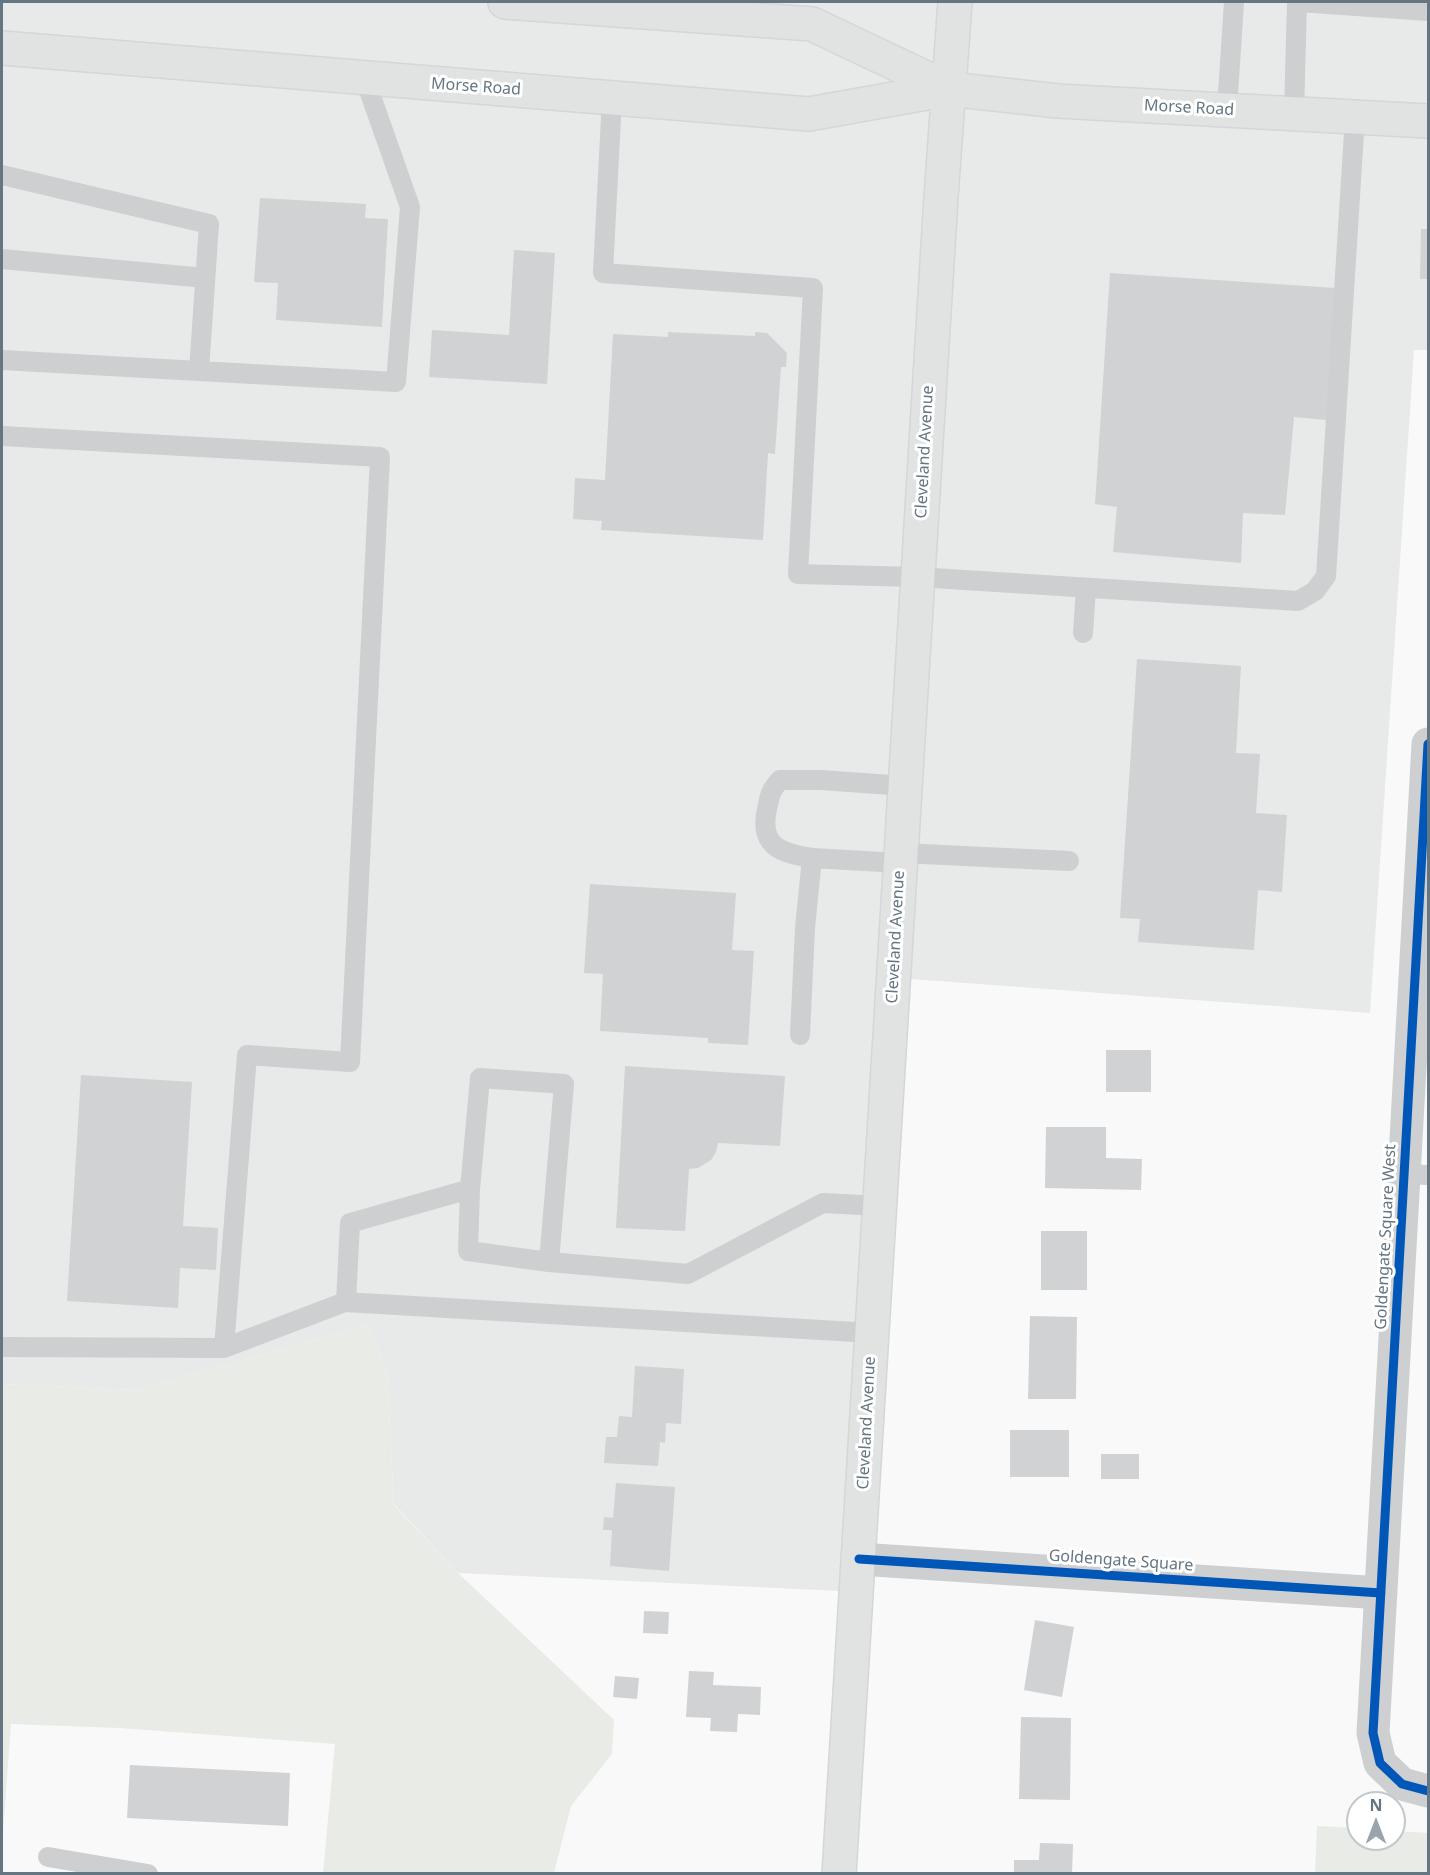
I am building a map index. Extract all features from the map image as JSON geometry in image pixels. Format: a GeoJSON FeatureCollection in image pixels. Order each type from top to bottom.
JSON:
{"type":"FeatureCollection","features":[{"type":"Feature","properties":{"kind":"main road","name":"Morse Road"},"geometry":{"type":"LineString","coordinates":[[505,2],[761,11],[812,24],[949,89]]}},
{"type":"Feature","properties":{"kind":"main road","name":"Cleveland Avenue"},"geometry":{"type":"LineString","coordinates":[[839,1874],[917,577],[955,2]]}},
{"type":"Feature","properties":{"kind":"main road","name":"Morse Road"},"geometry":{"type":"LineString","coordinates":[[2,48],[809,114],[949,89],[1058,101],[1428,122]]}},
{"type":"Feature","properties":{"kind":"street","name":"Goldengate Square West"},"geometry":{"type":"LineString","coordinates":[[1428,744],[1416,1175],[1381,1593],[1373,1733],[1380,1762],[1402,1785],[1428,1791]]}},
{"type":"Feature","properties":{"kind":"street","name":"Goldengate Square"},"geometry":{"type":"LineString","coordinates":[[859,1559],[1381,1593]]}},
{"type":"Feature","properties":{"kind":"lane"},"geometry":{"type":"LineString","coordinates":[[1227,110],[1234,2]]}},
{"type":"Feature","properties":{"kind":"lane"},"geometry":{"type":"LineString","coordinates":[[1294,114],[1298,2],[1428,11]]}},
{"type":"Feature","properties":{"kind":"lane"},"geometry":{"type":"LineString","coordinates":[[2,360],[396,382],[410,207],[365,79]]}},
{"type":"Feature","properties":{"kind":"lane"},"geometry":{"type":"LineString","coordinates":[[612,98],[603,273],[813,288],[798,574],[917,577],[1298,602],[1314,591],[1326,576],[1355,117]]}},
{"type":"Feature","properties":{"kind":"lane"},"geometry":{"type":"LineString","coordinates":[[2,175],[209,224],[199,371]]}},
{"type":"Feature","properties":{"kind":"lane"},"geometry":{"type":"LineString","coordinates":[[2,259],[206,278]]}},
{"type":"Feature","properties":{"kind":"lane"},"geometry":{"type":"LineString","coordinates":[[2,436],[380,457],[350,1062],[247,1055],[224,1348]]}},
{"type":"Feature","properties":{"kind":"lane"},"geometry":{"type":"LineString","coordinates":[[1083,633],[1086,588]]}},
{"type":"Feature","properties":{"kind":"lane"},"geometry":{"type":"LineString","coordinates":[[905,786],[821,780],[780,780],[770,791],[764,823],[768,840],[779,849],[812,858],[1069,861]]}},
{"type":"Feature","properties":{"kind":"lane"},"geometry":{"type":"LineString","coordinates":[[800,1035],[805,928],[812,858]]}},
{"type":"Feature","properties":{"kind":"lane"},"geometry":{"type":"LineString","coordinates":[[549,1262],[564,1084],[480,1078],[470,1189],[468,1251],[549,1262],[688,1274],[823,1203],[880,1206]]}},
{"type":"Feature","properties":{"kind":"lane"},"geometry":{"type":"LineString","coordinates":[[346,1302],[350,1223],[470,1189]]}},
{"type":"Feature","properties":{"kind":"lane"},"geometry":{"type":"LineString","coordinates":[[2,1347],[224,1348],[346,1302],[872,1334]]}},
{"type":"Feature","properties":{"kind":"lane"},"geometry":{"type":"LineString","coordinates":[[48,1857],[148,1874]]}},
{"type":"Feature","properties":{"kind":"shaded area"},"geometry":{"type":"Polygon","coordinates":[[[2,2],[1428,2],[1428,350],[1414,350],[1370,1013],[898,978],[861,1592],[458,1573],[394,1504],[387,1371],[367,1325],[136,1390],[2,1384],[2,2]]]}},
{"type":"Feature","properties":{"kind":"shaded area"},"geometry":{"type":"Polygon","coordinates":[[[367,1325],[387,1371],[394,1505],[458,1573],[614,1720],[612,1754],[571,1806],[554,1873],[323,1873],[335,1744],[120,1728],[11,1724],[2,1846],[2,1384],[136,1390],[367,1325]]]}},
{"type":"Feature","properties":{"kind":"shaded area"},"geometry":{"type":"Polygon","coordinates":[[[1317,1826],[1346,1827],[1346,1851],[1406,1851],[1406,1832],[1428,1833],[1428,1873],[1315,1873],[1317,1826]]]}},
{"type":"Feature","properties":{"kind":"building"},"geometry":{"type":"Polygon","coordinates":[[[260,198],[366,204],[365,218],[388,219],[382,327],[276,320],[278,283],[254,282],[260,198]]]}},
{"type":"Feature","properties":{"kind":"building"},"geometry":{"type":"Polygon","coordinates":[[[1421,229],[1428,229],[1428,279],[1420,279],[1421,229]]]}},
{"type":"Feature","properties":{"kind":"building"},"geometry":{"type":"Polygon","coordinates":[[[514,250],[555,253],[547,384],[429,377],[432,330],[509,335],[514,250]]]}},
{"type":"Feature","properties":{"kind":"building"},"geometry":{"type":"Polygon","coordinates":[[[1110,273],[1336,288],[1327,420],[1294,417],[1285,515],[1243,513],[1241,563],[1113,552],[1117,507],[1095,504],[1110,273]]]}},
{"type":"Feature","properties":{"kind":"building"},"geometry":{"type":"Polygon","coordinates":[[[668,332],[755,336],[755,332],[767,333],[787,353],[786,367],[781,367],[775,454],[768,453],[763,540],[601,530],[602,521],[573,519],[575,478],[605,480],[613,334],[668,337],[668,332]]]}},
{"type":"Feature","properties":{"kind":"building"},"geometry":{"type":"Polygon","coordinates":[[[1137,659],[1241,666],[1236,753],[1260,754],[1256,813],[1287,815],[1282,892],[1258,890],[1254,950],[1138,942],[1140,919],[1120,918],[1137,659]]]}},
{"type":"Feature","properties":{"kind":"building"},"geometry":{"type":"Polygon","coordinates":[[[590,884],[736,893],[732,950],[754,951],[748,1045],[708,1043],[708,1038],[600,1031],[603,974],[584,973],[590,884]]]}},
{"type":"Feature","properties":{"kind":"building"},"geometry":{"type":"Polygon","coordinates":[[[1106,1050],[1151,1050],[1151,1092],[1106,1092],[1106,1050]]]}},
{"type":"Feature","properties":{"kind":"building"},"geometry":{"type":"Polygon","coordinates":[[[625,1066],[785,1076],[780,1146],[718,1143],[711,1160],[698,1168],[689,1169],[685,1231],[616,1228],[625,1066]]]}},
{"type":"Feature","properties":{"kind":"building"},"geometry":{"type":"Polygon","coordinates":[[[81,1075],[192,1082],[183,1226],[218,1228],[216,1270],[180,1268],[178,1308],[67,1301],[81,1075]]]}},
{"type":"Feature","properties":{"kind":"building"},"geometry":{"type":"Polygon","coordinates":[[[1046,1127],[1106,1127],[1106,1158],[1142,1159],[1141,1190],[1045,1188],[1046,1127]]]}},
{"type":"Feature","properties":{"kind":"building"},"geometry":{"type":"Polygon","coordinates":[[[1041,1231],[1087,1231],[1087,1290],[1041,1290],[1041,1231]]]}},
{"type":"Feature","properties":{"kind":"building"},"geometry":{"type":"Polygon","coordinates":[[[1030,1316],[1077,1317],[1076,1399],[1028,1399],[1030,1316]]]}},
{"type":"Feature","properties":{"kind":"building"},"geometry":{"type":"Polygon","coordinates":[[[635,1366],[684,1369],[681,1424],[666,1423],[665,1443],[660,1442],[658,1466],[604,1463],[606,1437],[617,1437],[619,1416],[632,1417],[635,1366]]]}},
{"type":"Feature","properties":{"kind":"building"},"geometry":{"type":"Polygon","coordinates":[[[1010,1430],[1069,1430],[1069,1477],[1010,1477],[1010,1430]]]}},
{"type":"Feature","properties":{"kind":"building"},"geometry":{"type":"Polygon","coordinates":[[[1101,1454],[1139,1454],[1139,1479],[1101,1479],[1101,1454]]]}},
{"type":"Feature","properties":{"kind":"building"},"geometry":{"type":"Polygon","coordinates":[[[616,1483],[675,1487],[669,1571],[610,1566],[612,1530],[603,1530],[604,1517],[613,1518],[616,1483]]]}},
{"type":"Feature","properties":{"kind":"building"},"geometry":{"type":"Polygon","coordinates":[[[644,1611],[669,1612],[668,1634],[643,1633],[644,1611]]]}},
{"type":"Feature","properties":{"kind":"building"},"geometry":{"type":"Polygon","coordinates":[[[1035,1620],[1074,1627],[1062,1697],[1024,1690],[1035,1620]]]}},
{"type":"Feature","properties":{"kind":"building"},"geometry":{"type":"Polygon","coordinates":[[[689,1671],[714,1672],[713,1685],[761,1687],[760,1715],[738,1714],[737,1732],[710,1731],[711,1718],[686,1717],[689,1671]]]}},
{"type":"Feature","properties":{"kind":"building"},"geometry":{"type":"Polygon","coordinates":[[[615,1676],[639,1678],[637,1699],[613,1697],[615,1676]]]}},
{"type":"Feature","properties":{"kind":"building"},"geometry":{"type":"Polygon","coordinates":[[[1021,1717],[1071,1718],[1070,1800],[1019,1799],[1021,1717]]]}},
{"type":"Feature","properties":{"kind":"building"},"geometry":{"type":"Polygon","coordinates":[[[130,1765],[290,1773],[288,1826],[127,1818],[130,1765]]]}},
{"type":"Feature","properties":{"kind":"building"},"geometry":{"type":"Polygon","coordinates":[[[1040,1843],[1073,1844],[1072,1874],[1014,1874],[1014,1860],[1039,1860],[1040,1843]]]}},
{"type":"Feature","properties":{"kind":"cycle path"},"geometry":{"type":"LineString","coordinates":[[1428,744],[1373,1733],[1380,1763],[1402,1784],[1428,1791]]}},
{"type":"Feature","properties":{"kind":"cycle path"},"geometry":{"type":"LineString","coordinates":[[859,1559],[1381,1593]]}}]}
